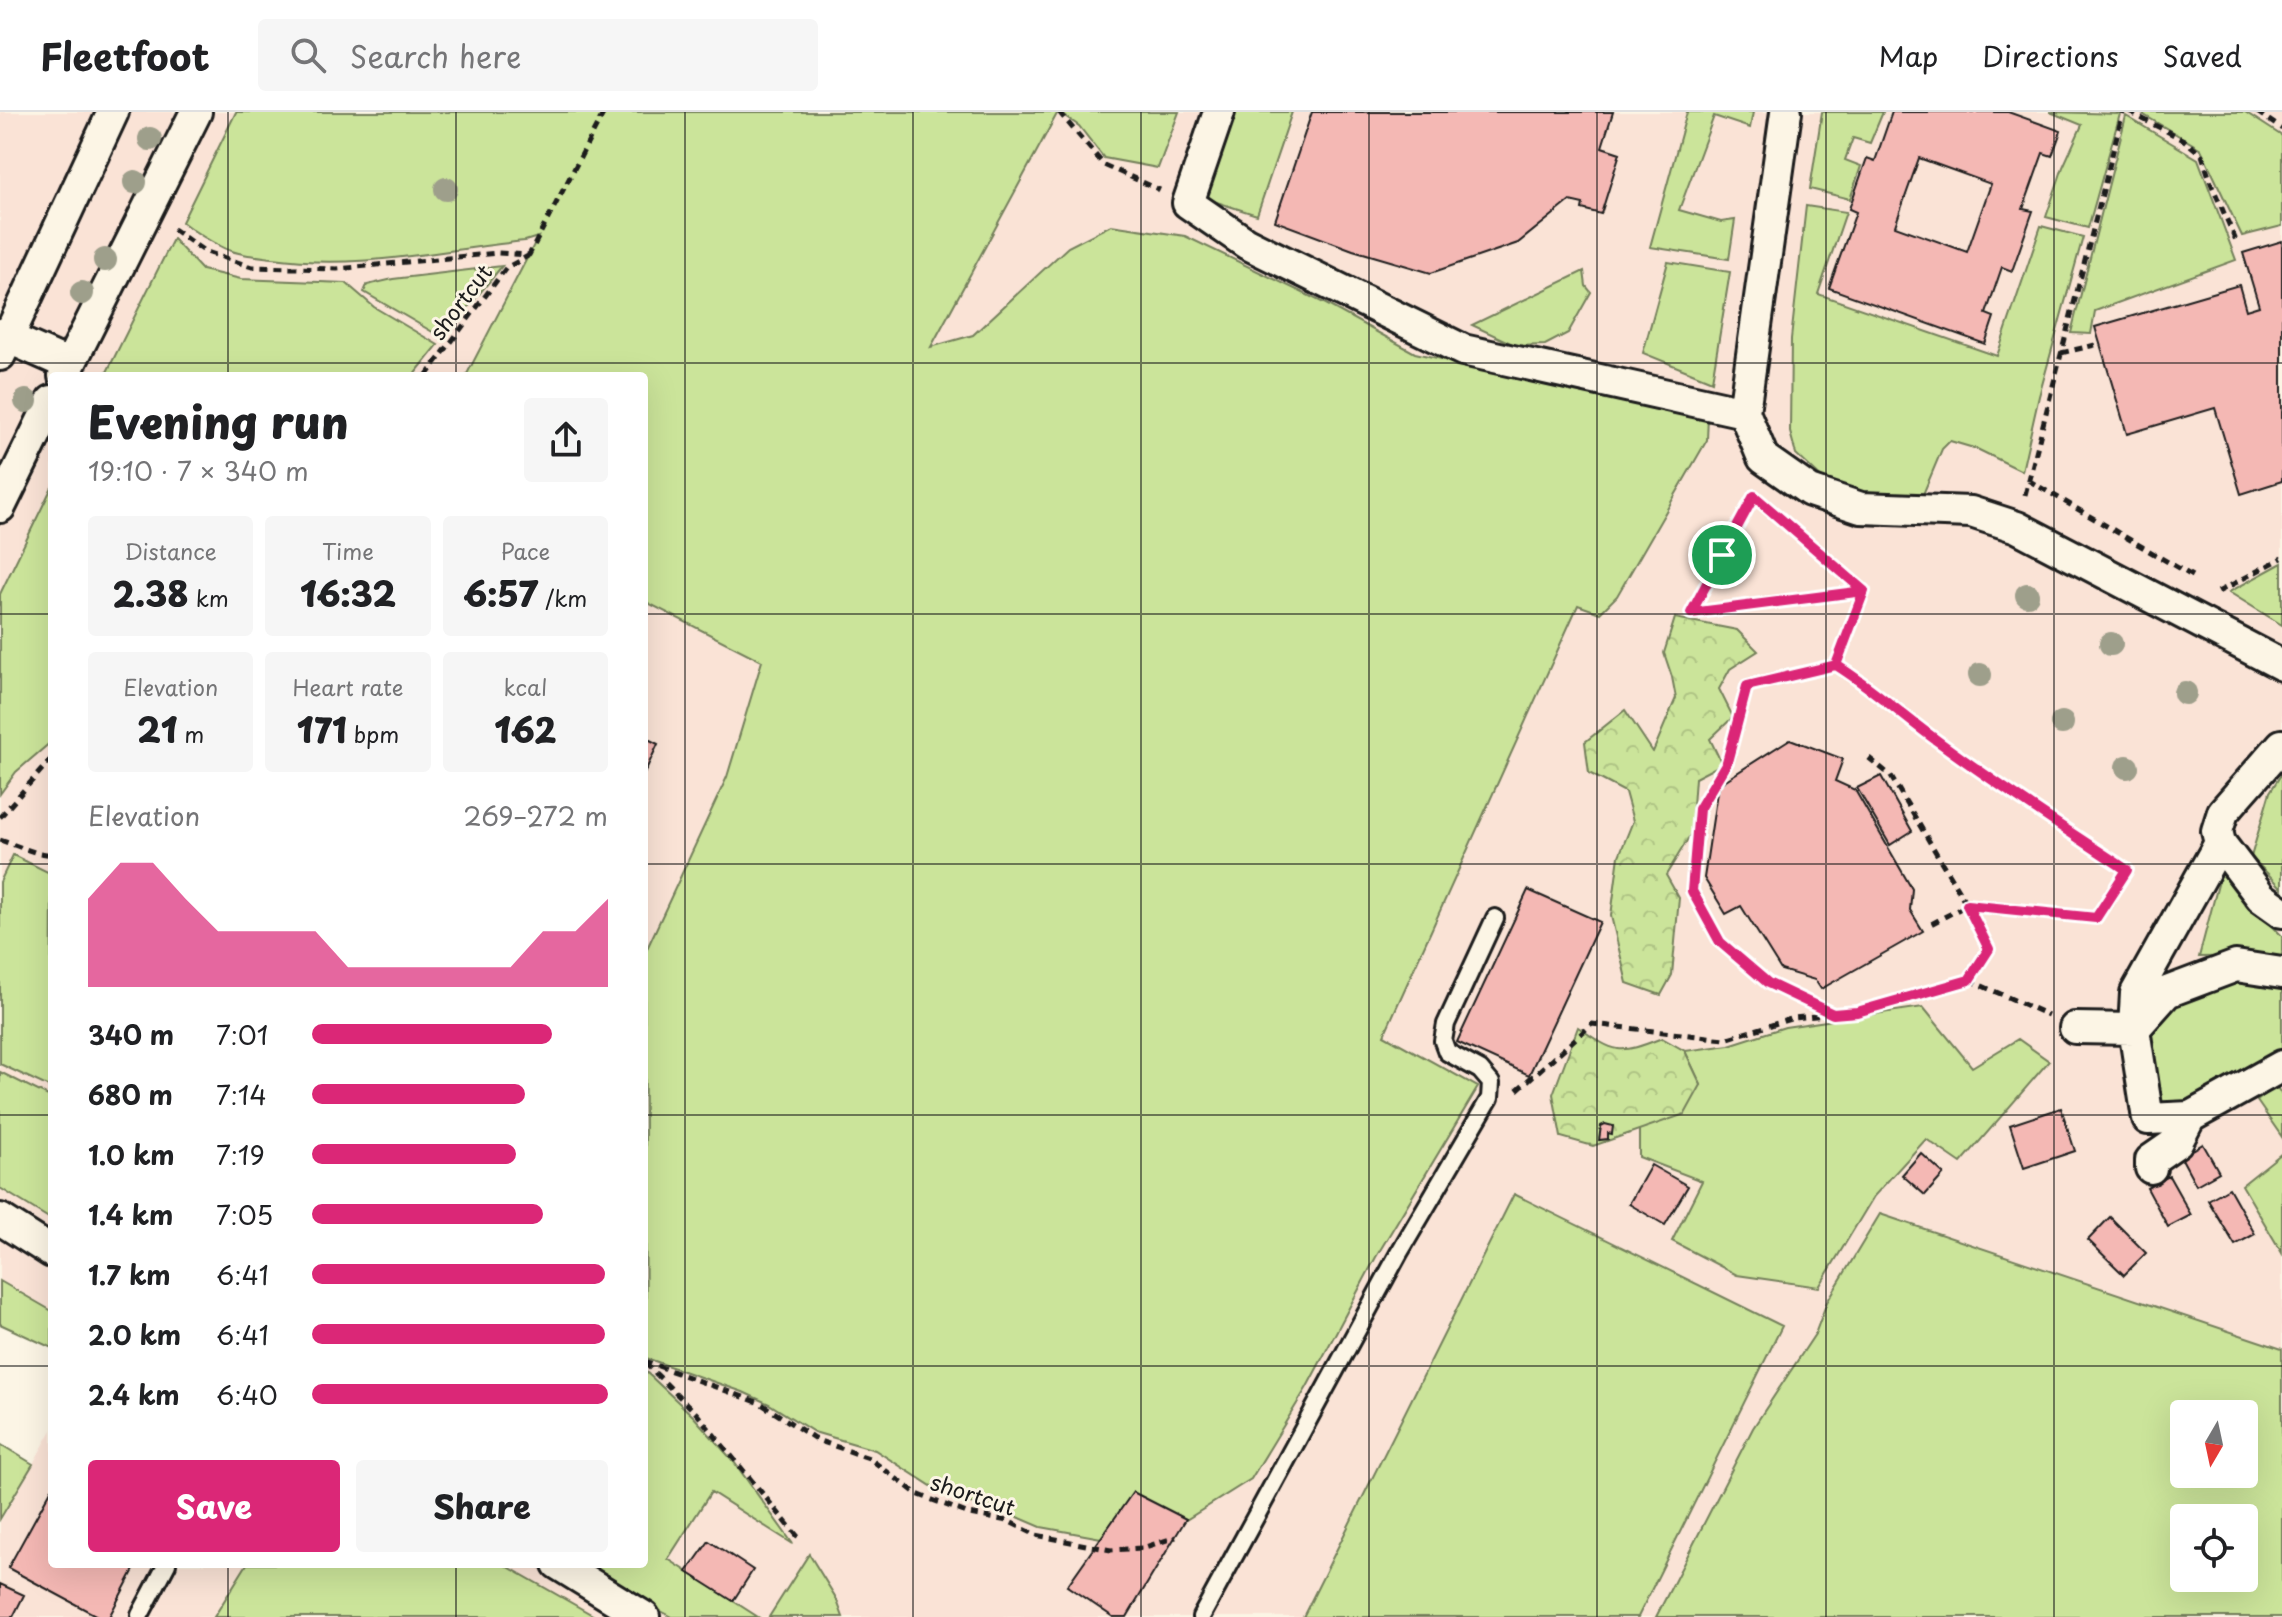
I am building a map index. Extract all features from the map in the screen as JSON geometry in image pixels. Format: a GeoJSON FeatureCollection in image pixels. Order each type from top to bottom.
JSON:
{"type":"FeatureCollection","features":[{"type":"Feature","properties":{"kind":"street"},"geometry":{"type":"LineString","coordinates":[[113,112],[3,342],[67,370],[196,112]]}},
{"type":"Feature","properties":{"kind":"street"},"geometry":{"type":"LineString","coordinates":[[1219,112],[1188,203],[1246,243],[1463,350],[1744,412]]}},
{"type":"Feature","properties":{"kind":"street"},"geometry":{"type":"LineString","coordinates":[[1786,112],[1744,412],[1763,458],[1810,491],[1861,508],[1971,512],[2017,527],[2282,665]]}},
{"type":"Feature","properties":{"kind":"street"},"geometry":{"type":"LineString","coordinates":[[0,507],[48,409]]}},
{"type":"Feature","properties":{"kind":"street"},"geometry":{"type":"LineString","coordinates":[[2282,745],[2223,812],[2217,831],[2220,843],[2261,897],[2282,912]]}},
{"type":"Feature","properties":{"kind":"street"},"geometry":{"type":"LineString","coordinates":[[2220,843],[2136,993],[2134,1029],[2148,1119],[2190,1117],[2282,1066]]}},
{"type":"Feature","properties":{"kind":"street"},"geometry":{"type":"LineString","coordinates":[[2075,1028],[2134,1029],[2167,992],[2236,966],[2282,973]]}},
{"type":"Feature","properties":{"kind":"street"},"geometry":{"type":"LineString","coordinates":[[2151,1168],[2151,1160],[2177,1142],[2190,1117]]}},
{"type":"Feature","properties":{"kind":"street"},"geometry":{"type":"LineString","coordinates":[[0,1219],[48,1249]]}},
{"type":"Feature","properties":{"kind":"street"},"geometry":{"type":"LineString","coordinates":[[564,1568],[644,1617]]}},
{"type":"Feature","properties":{"kind":"lane"},"geometry":{"type":"LineString","coordinates":[[1201,1617],[1399,1253],[1490,1098],[1491,1083],[1480,1070],[1447,1052],[1443,1041],[1446,1024],[1495,918]]}},
{"type":"Feature","properties":{"kind":"lane"},"geometry":{"type":"LineString","coordinates":[[140,1615],[165,1568]]}},
{"type":"Feature","properties":{"kind":"path"},"geometry":{"type":"LineString","coordinates":[[165,224],[204,251],[252,267],[337,269],[498,253],[529,255],[604,112]]}},
{"type":"Feature","properties":{"kind":"path"},"geometry":{"type":"LineString","coordinates":[[1059,112],[1104,165],[1188,203]]}},
{"type":"Feature","properties":{"kind":"path"},"geometry":{"type":"LineString","coordinates":[[2017,527],[2126,112],[2184,140],[2202,155],[2237,243]]}},
{"type":"Feature","properties":{"kind":"path"},"geometry":{"type":"LineString","coordinates":[[2257,112],[2282,129]]}},
{"type":"Feature","properties":{"kind":"path","name":"shortcut"},"geometry":{"type":"LineString","coordinates":[[429,372],[506,268],[529,255]]}},
{"type":"Feature","properties":{"kind":"path"},"geometry":{"type":"LineString","coordinates":[[2061,353],[2095,345]]}},
{"type":"Feature","properties":{"kind":"path"},"geometry":{"type":"LineString","coordinates":[[2028,480],[2231,599]]}},
{"type":"Feature","properties":{"kind":"path"},"geometry":{"type":"LineString","coordinates":[[1754,496],[1864,591],[1818,596],[1691,613],[1754,496]]}},
{"type":"Feature","properties":{"kind":"path"},"geometry":{"type":"LineString","coordinates":[[2218,592],[2282,558]]}},
{"type":"Feature","properties":{"kind":"path"},"geometry":{"type":"LineString","coordinates":[[1836,665],[1864,591]]}},
{"type":"Feature","properties":{"kind":"path"},"geometry":{"type":"LineString","coordinates":[[1833,1014],[1768,983],[1720,942],[1692,891],[1699,809],[1727,762],[1747,686],[1836,665],[1867,684],[1936,740],[2026,804],[2127,870],[2096,918],[1967,905],[1931,924]]}},
{"type":"Feature","properties":{"kind":"path"},"geometry":{"type":"LineString","coordinates":[[1869,758],[1890,775],[1967,905],[1989,949],[1969,980]]}},
{"type":"Feature","properties":{"kind":"path"},"geometry":{"type":"LineString","coordinates":[[0,817],[48,763]]}},
{"type":"Feature","properties":{"kind":"path"},"geometry":{"type":"LineString","coordinates":[[0,840],[48,854]]}},
{"type":"Feature","properties":{"kind":"path"},"geometry":{"type":"LineString","coordinates":[[1515,1092],[1592,1024],[1725,1039],[1794,1018],[1857,1012],[1969,980],[2075,1028]]}},
{"type":"Feature","properties":{"kind":"path","name":"shortcut"},"geometry":{"type":"LineString","coordinates":[[648,1363],[760,1403],[817,1440],[869,1458],[917,1494],[969,1514],[1008,1521],[1036,1535],[1111,1550],[1142,1548],[1176,1537]]}},
{"type":"Feature","properties":{"kind":"path","name":"shortcut"},"geometry":{"type":"LineString","coordinates":[[648,1366],[697,1414],[799,1538]]}},
{"type":"Feature","properties":{"kind":"shaded area"},"geometry":{"type":"Polygon","coordinates":[[[0,112],[2282,112],[2282,1617],[0,1617],[0,1522],[48,1437],[48,1568],[648,1568],[648,372],[48,372],[48,1346],[0,1324],[0,112]]]}},
{"type":"Feature","properties":{"kind":"green space"},"geometry":{"type":"Polygon","coordinates":[[[236,112],[1058,112],[931,347],[973,335],[1068,247],[1111,225],[1185,236],[1326,304],[1415,353],[1650,406],[1708,415],[1707,440],[1617,596],[1600,613],[1578,605],[1384,1035],[1478,1087],[1376,1257],[1307,1387],[1251,1479],[1162,1535],[1112,1540],[1041,1527],[1004,1511],[973,1504],[936,1489],[875,1450],[814,1432],[743,1392],[648,1359],[648,946],[727,777],[762,661],[648,603],[648,372],[468,372],[538,237],[399,257],[305,261],[242,254],[224,248],[182,222],[236,112]]]}},
{"type":"Feature","properties":{"kind":"green space"},"geometry":{"type":"Polygon","coordinates":[[[1059,112],[1179,112],[1158,168],[1104,158],[1079,126],[1059,112]]]}},
{"type":"Feature","properties":{"kind":"green space"},"geometry":{"type":"Polygon","coordinates":[[[1233,112],[1292,112],[1257,215],[1204,198],[1233,112]]]}},
{"type":"Feature","properties":{"kind":"green space"},"geometry":{"type":"Polygon","coordinates":[[[1687,112],[1753,112],[1750,128],[1714,116],[1679,210],[1721,222],[1735,220],[1729,259],[1650,247],[1687,112]]]}},
{"type":"Feature","properties":{"kind":"green space"},"geometry":{"type":"Polygon","coordinates":[[[1822,112],[1883,112],[1870,143],[1853,138],[1845,160],[1861,166],[1850,199],[1810,189],[1822,112]]]}},
{"type":"Feature","properties":{"kind":"green space"},"geometry":{"type":"Polygon","coordinates":[[[2050,112],[2120,114],[2088,228],[2046,217],[2082,125],[2050,112]]]}},
{"type":"Feature","properties":{"kind":"green space"},"geometry":{"type":"Polygon","coordinates":[[[2139,112],[2245,112],[2282,136],[2282,226],[2242,236],[2201,149],[2139,112]]]}},
{"type":"Feature","properties":{"kind":"green space"},"geometry":{"type":"Polygon","coordinates":[[[2126,116],[2198,159],[2236,260],[2095,311],[2091,334],[2071,333],[2126,116]]]}},
{"type":"Feature","properties":{"kind":"green space"},"geometry":{"type":"Polygon","coordinates":[[[1806,206],[1846,212],[1818,294],[1997,356],[2041,226],[2083,237],[2039,396],[2022,471],[1977,449],[1950,441],[1942,449],[1919,504],[1865,498],[1829,485],[1796,454],[1790,432],[1791,339],[1806,206]]]}},
{"type":"Feature","properties":{"kind":"green space"},"geometry":{"type":"Polygon","coordinates":[[[173,239],[202,270],[241,279],[346,283],[374,307],[438,345],[416,372],[107,372],[173,239]]]}},
{"type":"Feature","properties":{"kind":"green space"},"geometry":{"type":"Polygon","coordinates":[[[1668,262],[1730,272],[1712,381],[1643,353],[1668,262]]]}},
{"type":"Feature","properties":{"kind":"green space"},"geometry":{"type":"Polygon","coordinates":[[[502,266],[443,338],[364,292],[367,285],[393,279],[502,266]]]}},
{"type":"Feature","properties":{"kind":"green space"},"geometry":{"type":"Polygon","coordinates":[[[1584,271],[1586,286],[1591,292],[1568,333],[1545,345],[1517,346],[1472,325],[1584,271]]]}},
{"type":"Feature","properties":{"kind":"green space"},"geometry":{"type":"Polygon","coordinates":[[[48,495],[48,744],[16,772],[0,794],[0,594],[48,495]]]}},
{"type":"Feature","properties":{"kind":"green space"},"geometry":{"type":"Polygon","coordinates":[[[2282,563],[2282,625],[2229,592],[2282,563]]]}},
{"type":"Feature","properties":{"kind":"green space"},"geometry":{"type":"Polygon","coordinates":[[[1675,618],[1737,630],[1758,651],[1730,669],[1719,689],[1733,717],[1710,739],[1722,764],[1695,778],[1691,834],[1666,875],[1679,898],[1672,975],[1661,995],[1627,983],[1611,916],[1619,856],[1633,821],[1625,792],[1589,773],[1585,742],[1625,710],[1653,752],[1676,698],[1664,653],[1675,618]]]}},
{"type":"Feature","properties":{"kind":"green space"},"geometry":{"type":"Polygon","coordinates":[[[2282,773],[2282,888],[2251,857],[2270,792],[2282,773]]]}},
{"type":"Feature","properties":{"kind":"green space"},"geometry":{"type":"Polygon","coordinates":[[[13,855],[48,872],[48,1087],[0,1064],[0,882],[13,855]]]}},
{"type":"Feature","properties":{"kind":"green space"},"geometry":{"type":"Polygon","coordinates":[[[2221,873],[2282,936],[2282,956],[2199,957],[2221,873]]]}},
{"type":"Feature","properties":{"kind":"green space"},"geometry":{"type":"Polygon","coordinates":[[[2238,975],[2282,988],[2282,1053],[2187,1107],[2154,1110],[2141,1031],[2171,1000],[2238,975]]]}},
{"type":"Feature","properties":{"kind":"green space"},"geometry":{"type":"Polygon","coordinates":[[[1923,1007],[1972,1067],[2018,1039],[2049,1061],[1961,1163],[1926,1139],[1874,1196],[1819,1287],[1737,1275],[1672,1241],[1702,1181],[1639,1157],[1639,1129],[1701,1085],[1685,1051],[1729,1045],[1785,1027],[1923,1007]]]}},
{"type":"Feature","properties":{"kind":"green space"},"geometry":{"type":"Polygon","coordinates":[[[1578,1027],[1618,1049],[1636,1047],[1662,1038],[1685,1051],[1701,1085],[1685,1114],[1593,1146],[1561,1137],[1553,1094],[1578,1027]]]}},
{"type":"Feature","properties":{"kind":"green space"},"geometry":{"type":"Polygon","coordinates":[[[0,1072],[48,1096],[48,1218],[0,1188],[0,1072]]]}},
{"type":"Feature","properties":{"kind":"green space"},"geometry":{"type":"Polygon","coordinates":[[[2276,1086],[2282,1095],[2282,1137],[2257,1101],[2276,1086]]]}},
{"type":"Feature","properties":{"kind":"green space"},"geometry":{"type":"Polygon","coordinates":[[[2282,1153],[2282,1253],[2242,1185],[2282,1153]]]}},
{"type":"Feature","properties":{"kind":"green space"},"geometry":{"type":"Polygon","coordinates":[[[1514,1194],[1782,1326],[1638,1617],[1303,1617],[1514,1194]]]}},
{"type":"Feature","properties":{"kind":"green space"},"geometry":{"type":"Polygon","coordinates":[[[1880,1214],[2282,1349],[2282,1617],[1656,1617],[1753,1428],[1815,1334],[1827,1302],[1880,1214]]]}},
{"type":"Feature","properties":{"kind":"green space"},"geometry":{"type":"Polygon","coordinates":[[[0,1281],[48,1309],[48,1346],[0,1324],[0,1281]]]}},
{"type":"Feature","properties":{"kind":"green space"},"geometry":{"type":"Polygon","coordinates":[[[648,1374],[693,1416],[734,1462],[793,1544],[711,1492],[668,1559],[758,1617],[672,1617],[585,1568],[648,1568],[648,1374]]]}},
{"type":"Feature","properties":{"kind":"green space"},"geometry":{"type":"Polygon","coordinates":[[[0,1444],[33,1464],[0,1519],[0,1444]]]}},
{"type":"Feature","properties":{"kind":"green space"},"geometry":{"type":"Polygon","coordinates":[[[809,1554],[836,1598],[843,1617],[769,1617],[809,1554]]]}},
{"type":"Feature","properties":{"kind":"green space"},"geometry":{"type":"Polygon","coordinates":[[[245,1568],[510,1568],[596,1617],[214,1617],[245,1568]]]}},
{"type":"Feature","properties":{"kind":"building"},"geometry":{"type":"Polygon","coordinates":[[[1312,112],[1613,112],[1602,147],[1620,153],[1601,214],[1582,209],[1583,204],[1570,201],[1518,243],[1431,273],[1353,250],[1275,221],[1312,112]]]}},
{"type":"Feature","properties":{"kind":"building"},"geometry":{"type":"Polygon","coordinates":[[[1892,112],[2008,112],[2061,131],[2052,156],[2043,153],[2023,209],[2033,211],[2012,271],[2002,267],[1986,314],[1994,317],[1985,344],[1829,288],[1856,212],[1849,209],[1867,158],[1875,161],[1892,112]],[[1919,158],[1895,226],[1967,252],[1991,184],[1919,158]]]}},
{"type":"Feature","properties":{"kind":"building"},"geometry":{"type":"Polygon","coordinates":[[[2282,241],[2282,481],[2241,494],[2215,408],[2127,434],[2095,327],[2239,285],[2246,310],[2259,306],[2243,253],[2282,241]]]}},
{"type":"Feature","properties":{"kind":"building"},"geometry":{"type":"Polygon","coordinates":[[[648,739],[658,744],[648,765],[648,739]]]}},
{"type":"Feature","properties":{"kind":"building"},"geometry":{"type":"Polygon","coordinates":[[[1790,739],[1843,759],[1835,781],[1855,790],[1912,889],[1910,910],[1923,931],[1821,989],[1815,980],[1781,970],[1741,906],[1726,914],[1704,878],[1718,785],[1790,739]]]}},
{"type":"Feature","properties":{"kind":"building"},"geometry":{"type":"Polygon","coordinates":[[[1881,776],[1912,831],[1890,845],[1857,788],[1881,776]]]}},
{"type":"Feature","properties":{"kind":"building"},"geometry":{"type":"Polygon","coordinates":[[[1528,890],[1600,922],[1529,1075],[1457,1042],[1528,890]]]}},
{"type":"Feature","properties":{"kind":"building"},"geometry":{"type":"Polygon","coordinates":[[[2061,1108],[2075,1151],[2024,1168],[2010,1125],[2061,1108]]]}},
{"type":"Feature","properties":{"kind":"building"},"geometry":{"type":"Polygon","coordinates":[[[1601,1126],[1613,1126],[1612,1134],[1608,1133],[1608,1139],[1599,1140],[1601,1126]]]}},
{"type":"Feature","properties":{"kind":"building"},"geometry":{"type":"Polygon","coordinates":[[[2203,1144],[2219,1172],[2196,1185],[2181,1157],[2203,1144]]]}},
{"type":"Feature","properties":{"kind":"building"},"geometry":{"type":"Polygon","coordinates":[[[1921,1153],[1944,1174],[1925,1195],[1902,1175],[1921,1153]]]}},
{"type":"Feature","properties":{"kind":"building"},"geometry":{"type":"Polygon","coordinates":[[[1651,1165],[1688,1186],[1665,1225],[1629,1204],[1651,1165]]]}},
{"type":"Feature","properties":{"kind":"building"},"geometry":{"type":"Polygon","coordinates":[[[2169,1176],[2191,1215],[2168,1227],[2147,1188],[2169,1176]]]}},
{"type":"Feature","properties":{"kind":"building"},"geometry":{"type":"Polygon","coordinates":[[[2229,1188],[2255,1234],[2235,1245],[2208,1200],[2229,1188]]]}},
{"type":"Feature","properties":{"kind":"building"},"geometry":{"type":"Polygon","coordinates":[[[2110,1217],[2146,1253],[2124,1275],[2088,1240],[2110,1217]]]}},
{"type":"Feature","properties":{"kind":"building"},"geometry":{"type":"Polygon","coordinates":[[[1133,1492],[1186,1519],[1127,1617],[1113,1617],[1067,1586],[1133,1492]]]}},
{"type":"Feature","properties":{"kind":"building"},"geometry":{"type":"Polygon","coordinates":[[[48,1495],[48,1568],[135,1568],[109,1617],[99,1617],[8,1568],[48,1495]]]}},
{"type":"Feature","properties":{"kind":"building"},"geometry":{"type":"Polygon","coordinates":[[[709,1541],[753,1570],[733,1601],[687,1572],[709,1541]]]}},
{"type":"Feature","properties":{"kind":"building"},"geometry":{"type":"Polygon","coordinates":[[[0,1584],[24,1595],[13,1617],[0,1617],[0,1584]]]}},
{"type":"Feature","properties":{"kind":"route"},"geometry":{"type":"LineString","coordinates":[[1722,555],[1691,613],[1864,591],[1836,665],[1867,684],[1936,740],[2026,804],[2127,870],[2096,918],[1967,905],[1989,949],[1969,980],[1857,1012],[1833,1014],[1768,983],[1720,942],[1692,891],[1699,809],[1727,762],[1747,686],[1836,665],[1864,591],[1754,496],[1722,555]]}}]}
